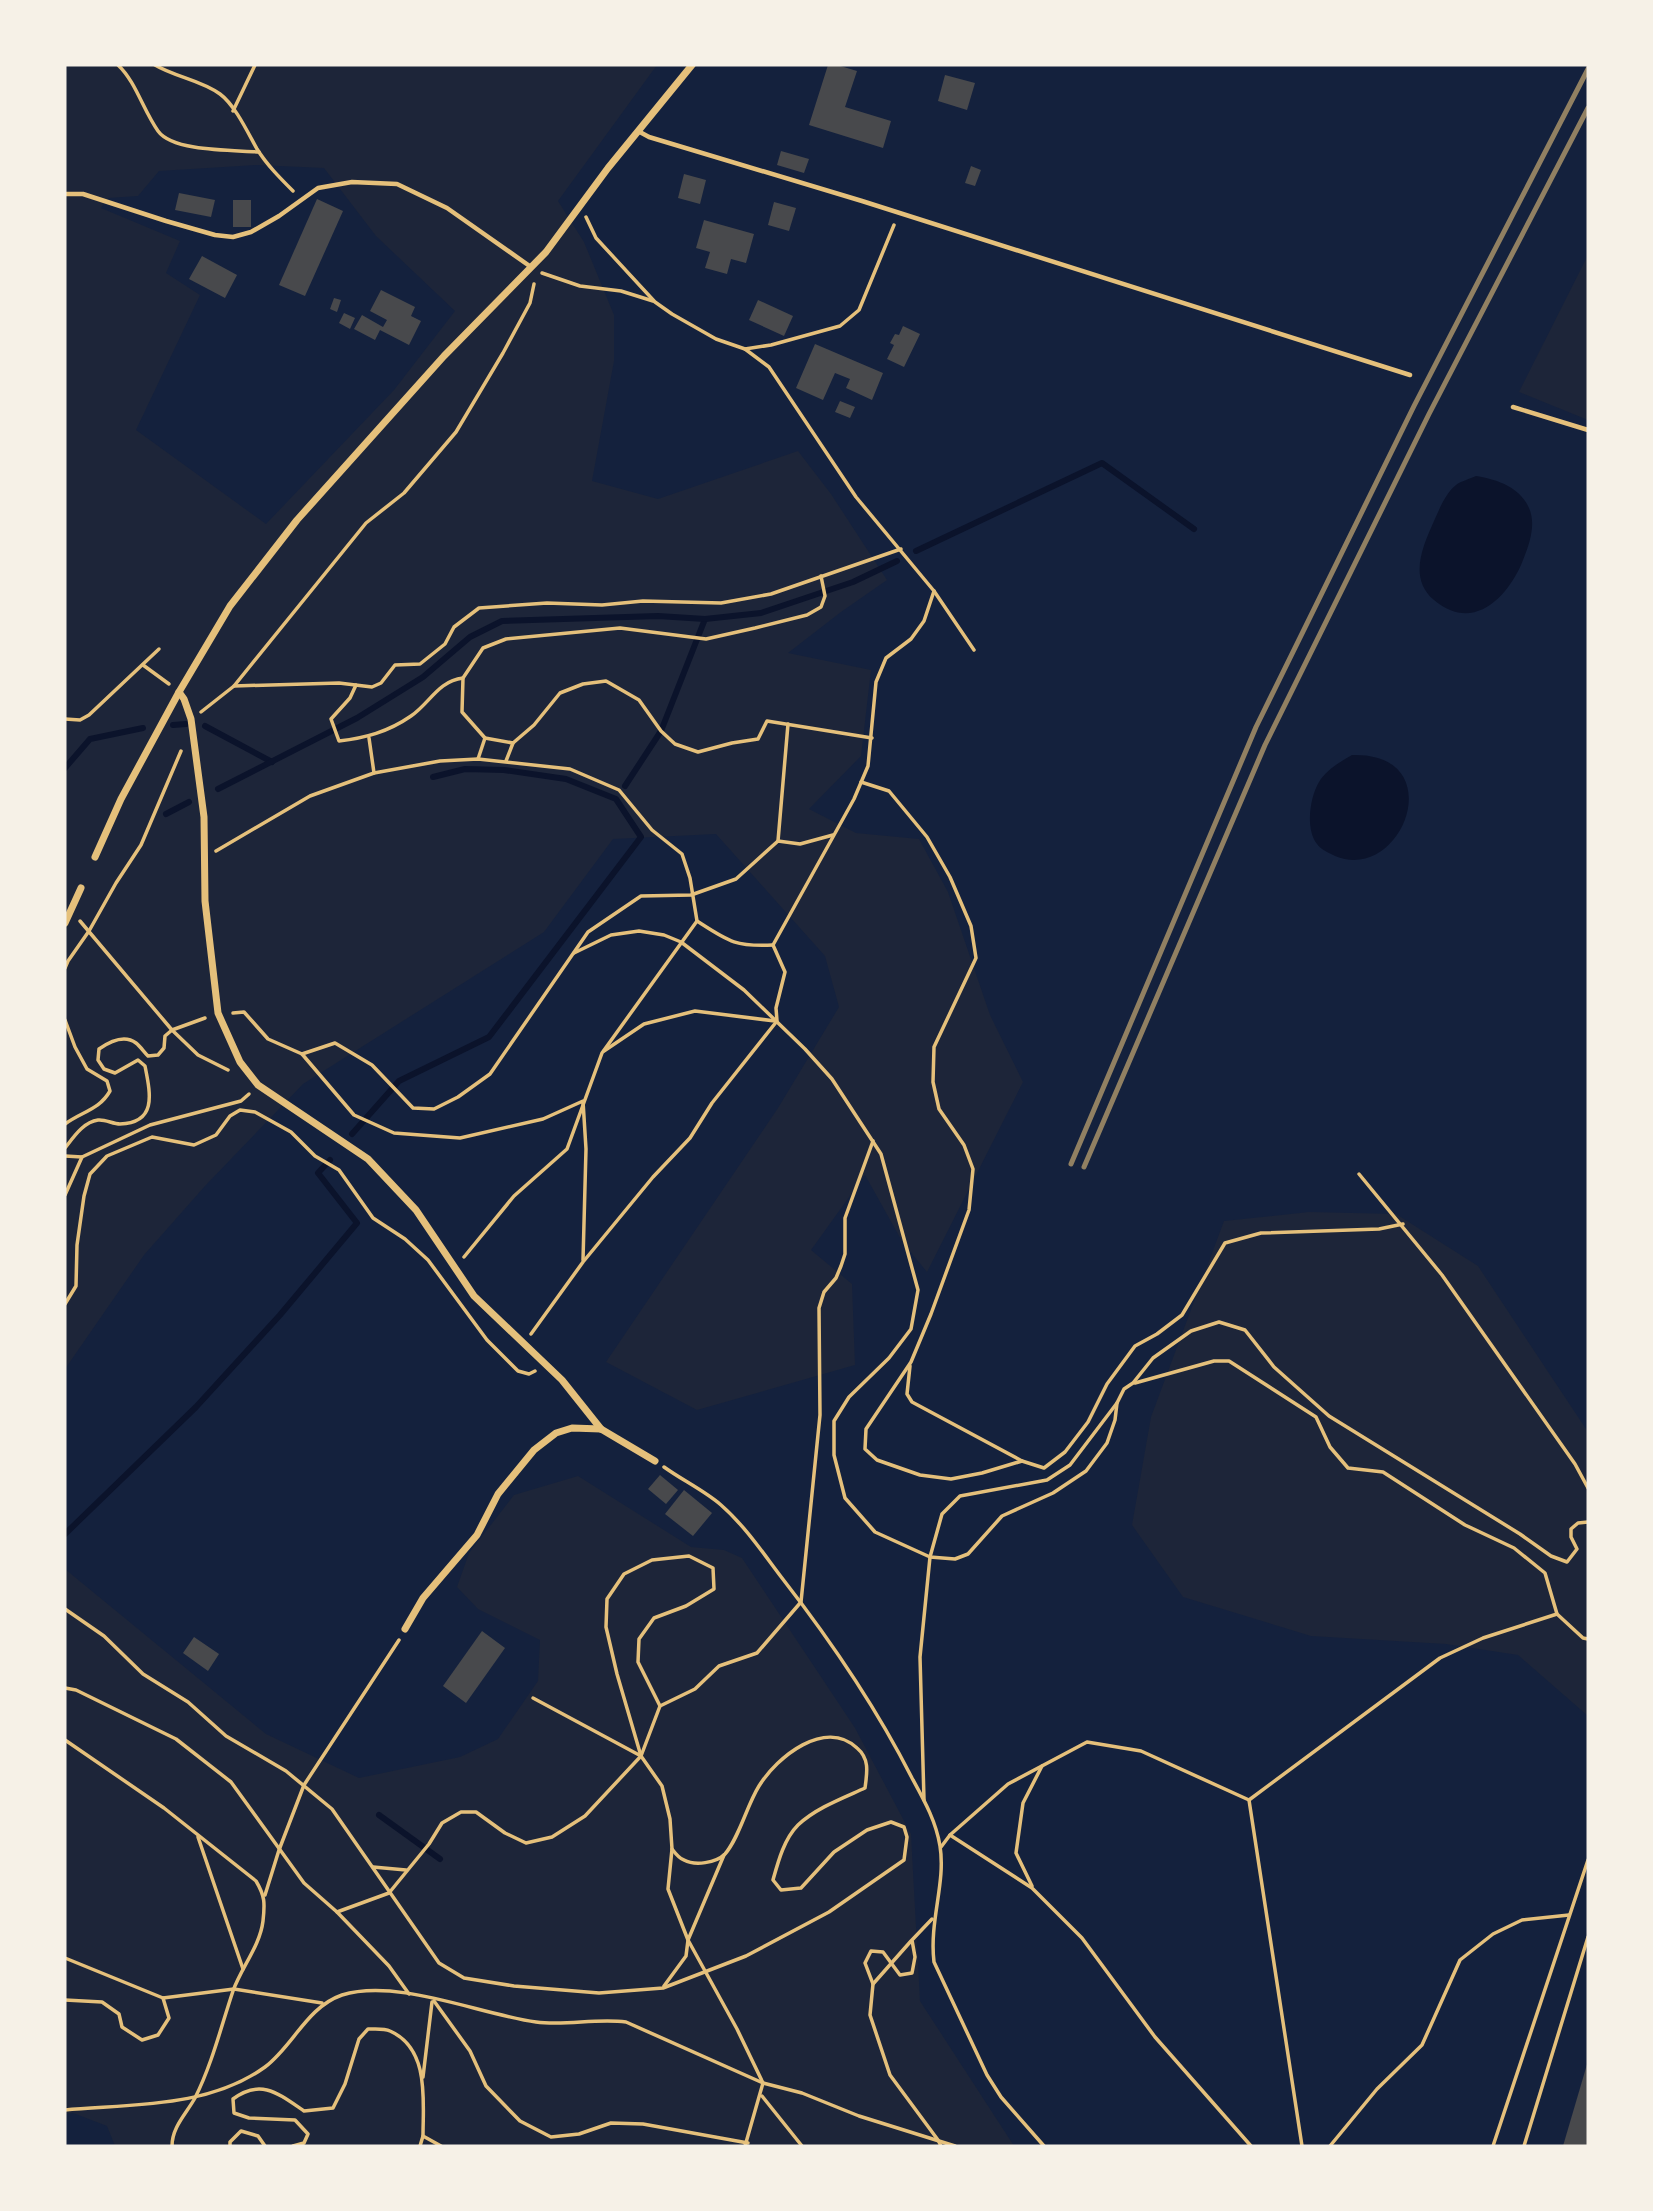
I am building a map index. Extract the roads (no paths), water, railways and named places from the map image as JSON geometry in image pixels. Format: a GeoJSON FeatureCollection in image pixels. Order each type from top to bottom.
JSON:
{"type":"FeatureCollection","features":[{"type":"Feature","properties":{"kind":"street"},"geometry":{"type":"LineString","coordinates":[[95,857],[121,799],[179,692],[230,606],[297,520],[444,356],[534,269],[638,131],[692,65]]}},
{"type":"Feature","properties":{"kind":"street"},"geometry":{"type":"LineString","coordinates":[[179,692],[191,719],[204,817],[205,901],[218,1013],[240,1062],[258,1085],[368,1159],[416,1210],[474,1296],[547,1366],[581,1402],[601,1429],[655,1461]]}},
{"type":"Feature","properties":{"kind":"street"},"geometry":{"type":"LineString","coordinates":[[65,923],[81,888]]}},
{"type":"Feature","properties":{"kind":"street"},"geometry":{"type":"LineString","coordinates":[[405,1629],[423,1598],[477,1535],[498,1494],[534,1450],[556,1433],[572,1428],[601,1429]]}},
{"type":"Feature","properties":{"kind":"lane"},"geometry":{"type":"LineString","coordinates":[[638,131],[661,141],[1410,375]]}},
{"type":"Feature","properties":{"kind":"lane"},"geometry":{"type":"LineString","coordinates":[[65,194],[83,194],[215,235],[233,236],[251,232],[318,188],[352,182],[397,184],[447,208],[534,269]]}},
{"type":"Feature","properties":{"kind":"lane"},"geometry":{"type":"LineString","coordinates":[[1513,407],[1588,430]]}},
{"type":"Feature","properties":{"kind":"waterway"},"geometry":{"type":"LineString","coordinates":[[916,551],[1102,463],[1194,529]]}},
{"type":"Feature","properties":{"kind":"waterway"},"geometry":{"type":"LineString","coordinates":[[218,789],[357,718],[423,677],[470,637],[502,621],[658,616],[705,619],[761,613],[853,582],[897,561]]}},
{"type":"Feature","properties":{"kind":"waterway"},"geometry":{"type":"LineString","coordinates":[[625,786],[661,731],[705,619]]}},
{"type":"Feature","properties":{"kind":"waterway"},"geometry":{"type":"LineString","coordinates":[[173,725],[186,724]]}},
{"type":"Feature","properties":{"kind":"waterway"},"geometry":{"type":"LineString","coordinates":[[205,726],[272,762]]}},
{"type":"Feature","properties":{"kind":"waterway"},"geometry":{"type":"LineString","coordinates":[[65,768],[90,739],[143,728]]}},
{"type":"Feature","properties":{"kind":"waterway"},"geometry":{"type":"LineString","coordinates":[[352,1134],[399,1081],[489,1037],[641,837],[616,799],[566,779],[504,770],[465,769],[433,777]]}},
{"type":"Feature","properties":{"kind":"waterway"},"geometry":{"type":"LineString","coordinates":[[166,814],[189,802]]}},
{"type":"Feature","properties":{"kind":"waterway"},"geometry":{"type":"LineString","coordinates":[[65,1534],[196,1407],[280,1315],[357,1223],[318,1173],[330,1160]]}},
{"type":"Feature","properties":{"kind":"waterway"},"geometry":{"type":"LineString","coordinates":[[379,1815],[440,1859]]}},
{"type":"Feature","properties":{"kind":"railway"},"geometry":{"type":"LineString","coordinates":[[1071,1164],[1256,727],[1414,406],[1588,69]]}},
{"type":"Feature","properties":{"kind":"railway"},"geometry":{"type":"LineString","coordinates":[[1084,1167],[1265,745],[1429,414],[1588,108]]}}]}
